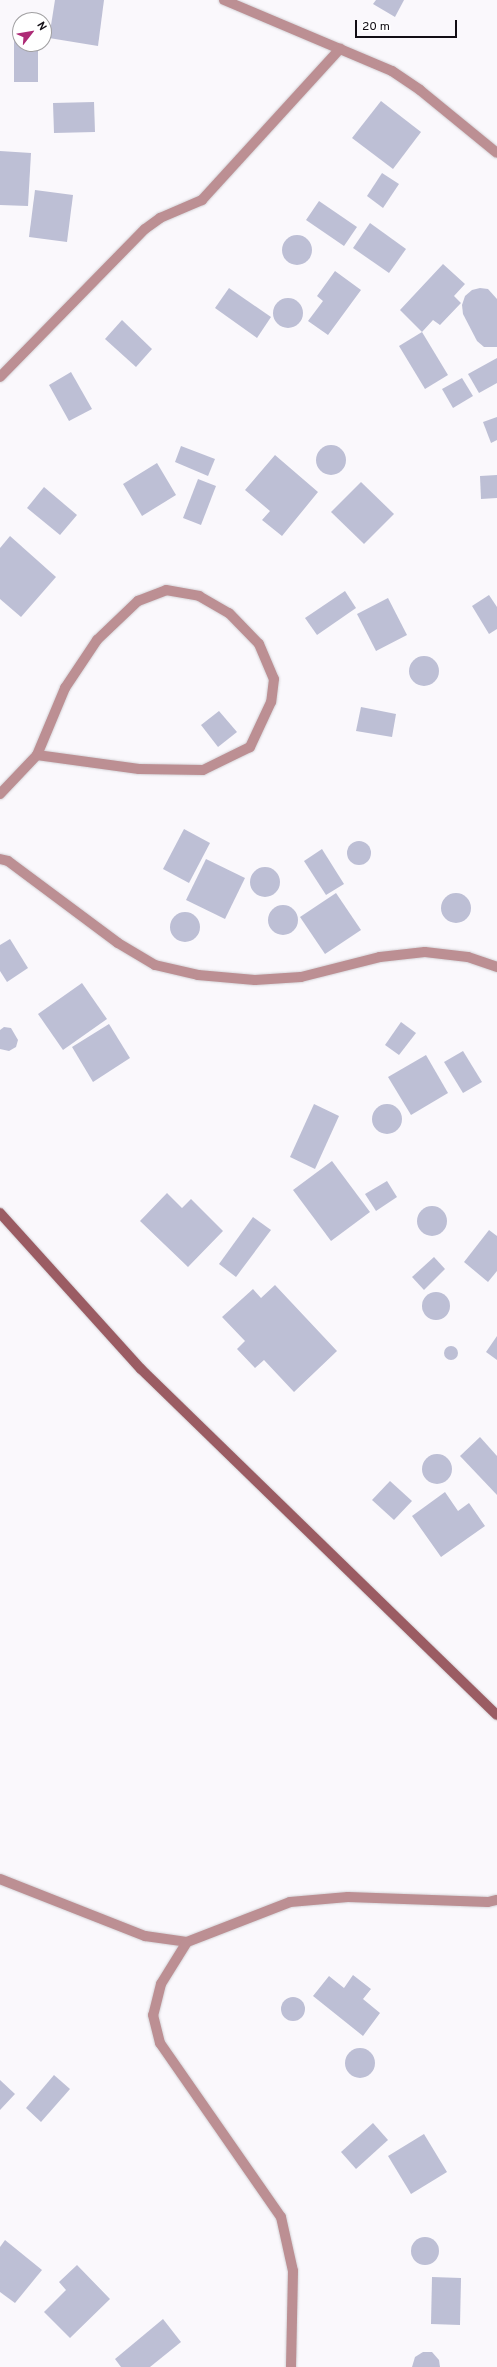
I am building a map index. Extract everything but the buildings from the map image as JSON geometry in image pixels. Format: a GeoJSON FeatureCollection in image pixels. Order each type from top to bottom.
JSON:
{"type":"FeatureCollection","features":[{"type":"Feature","properties":{"kind":"street"},"geometry":{"type":"LineString","coordinates":[[224,0],[392,71],[420,90],[497,153]]}},
{"type":"Feature","properties":{"kind":"street"},"geometry":{"type":"LineString","coordinates":[[0,376],[144,229],[160,218],[202,200],[340,49]]}},
{"type":"Feature","properties":{"kind":"street"},"geometry":{"type":"LineString","coordinates":[[0,794],[37,755],[65,688],[97,640],[138,601],[166,590],[199,596],[229,613],[259,644],[274,679],[271,702],[250,747],[203,770],[139,769],[37,755]]}},
{"type":"Feature","properties":{"kind":"street"},"geometry":{"type":"LineString","coordinates":[[0,859],[8,861],[118,943],[155,965],[198,975],[255,980],[301,977],[380,957],[425,952],[468,957],[497,967]]}},
{"type":"Feature","properties":{"kind":"street"},"geometry":{"type":"LineString","coordinates":[[0,1213],[141,1369],[497,1716]]}},
{"type":"Feature","properties":{"kind":"street"},"geometry":{"type":"LineString","coordinates":[[0,1879],[145,1936],[187,1942],[290,1902],[348,1896],[488,1902],[497,1900]]}},
{"type":"Feature","properties":{"kind":"street"},"geometry":{"type":"LineString","coordinates":[[187,1942],[161,1984],[153,2015],[160,2042],[281,2217],[293,2272],[291,2367]]}}]}
